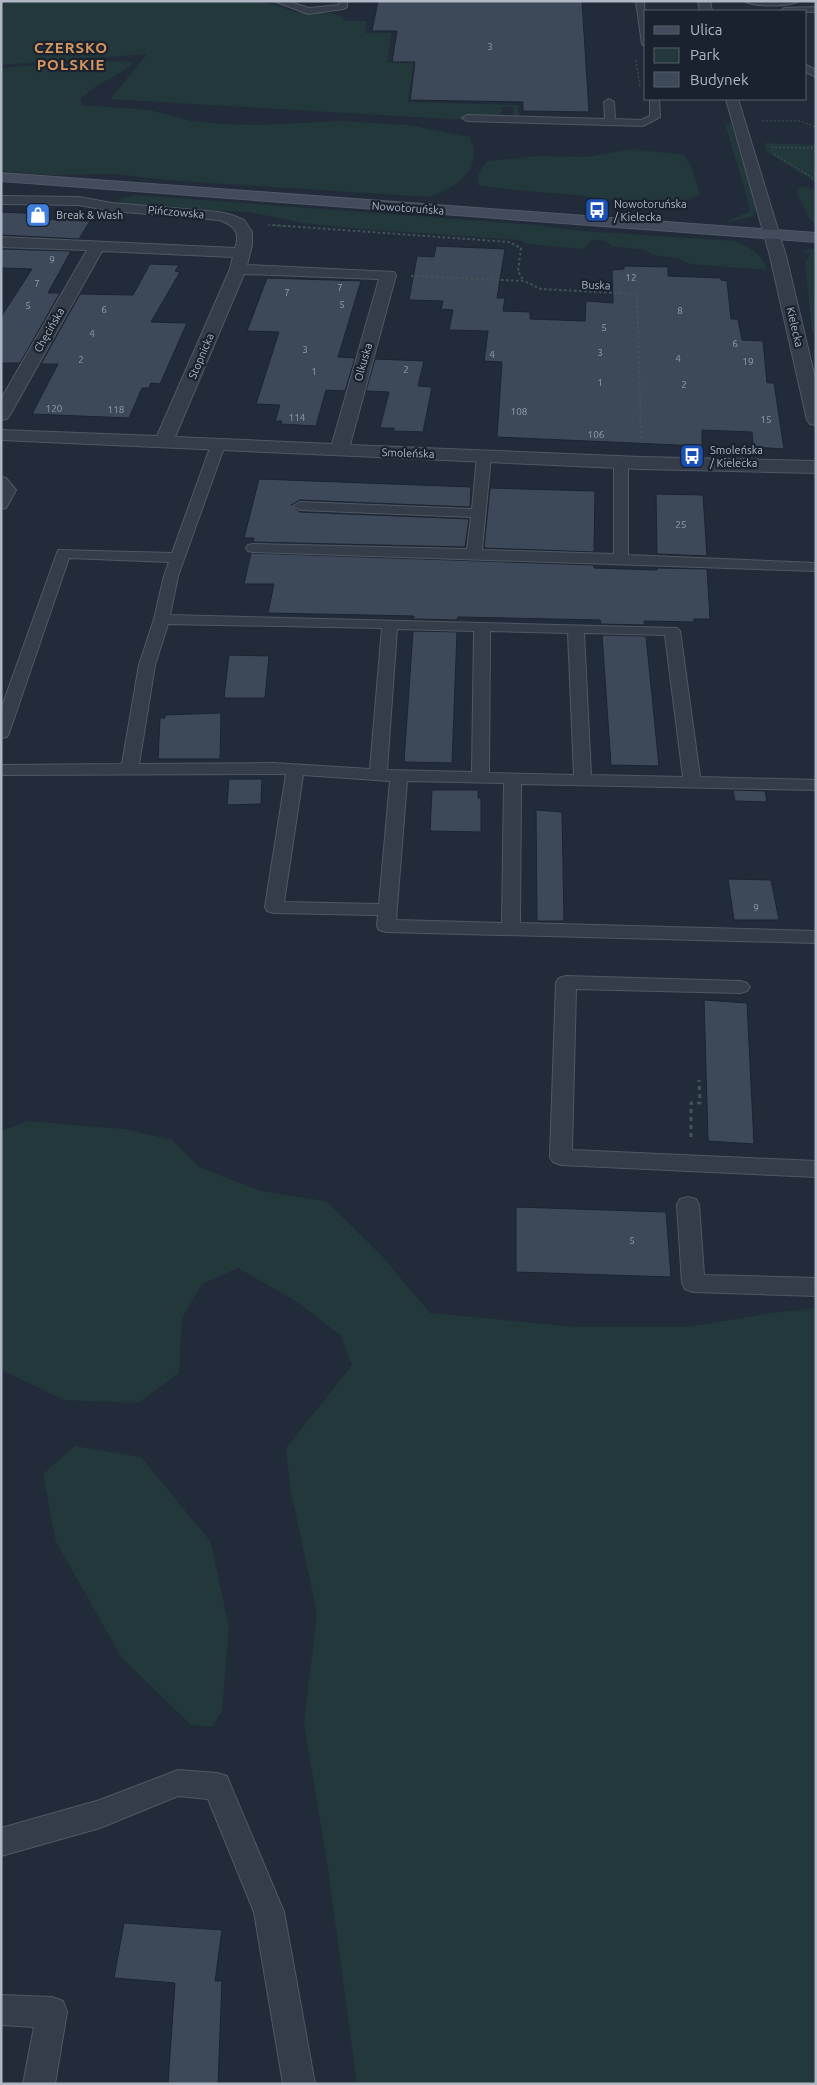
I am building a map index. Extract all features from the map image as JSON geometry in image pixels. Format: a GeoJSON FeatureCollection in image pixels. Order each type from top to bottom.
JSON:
{"type":"FeatureCollection","features":[{"type":"Feature","properties":{"kind":"main road","name":"Nowotoruńska"},"geometry":{"type":"LineString","coordinates":[[1,177],[816,238]]}},
{"type":"Feature","properties":{"kind":"street","name":"Kielecka"},"geometry":{"type":"LineString","coordinates":[[732,100],[757,179],[767,222],[812,380],[816,420]]}},
{"type":"Feature","properties":{"kind":"street"},"geometry":{"type":"LineString","coordinates":[[79,201],[95,184]]}},
{"type":"Feature","properties":{"kind":"street","name":"Pińczowska"},"geometry":{"type":"LineString","coordinates":[[1,200],[79,201],[112,207],[219,216],[240,223]]}},
{"type":"Feature","properties":{"kind":"street"},"geometry":{"type":"LineString","coordinates":[[239,261],[246,236],[240,223]]}},
{"type":"Feature","properties":{"kind":"street"},"geometry":{"type":"LineString","coordinates":[[1,242],[97,246],[388,275]]}},
{"type":"Feature","properties":{"kind":"street","name":"Chęcińska"},"geometry":{"type":"LineString","coordinates":[[1,415],[97,246]]}},
{"type":"Feature","properties":{"kind":"street","name":"Stopnicka"},"geometry":{"type":"LineString","coordinates":[[163,443],[239,261]]}},
{"type":"Feature","properties":{"kind":"street","name":"Olkuska"},"geometry":{"type":"LineString","coordinates":[[338,450],[388,275]]}},
{"type":"Feature","properties":{"kind":"street","name":"Smoleńska"},"geometry":{"type":"LineString","coordinates":[[1,435],[641,463],[816,467]]}},
{"type":"Feature","properties":{"kind":"lane"},"geometry":{"type":"LineString","coordinates":[[278,1],[308,11],[343,7],[343,1]]}},
{"type":"Feature","properties":{"kind":"lane"},"geometry":{"type":"LineString","coordinates":[[640,1],[644,30]]}},
{"type":"Feature","properties":{"kind":"lane"},"geometry":{"type":"LineString","coordinates":[[748,1],[773,3],[795,1]]}},
{"type":"Feature","properties":{"kind":"lane"},"geometry":{"type":"LineString","coordinates":[[800,10],[816,9]]}},
{"type":"Feature","properties":{"kind":"lane"},"geometry":{"type":"LineString","coordinates":[[467,118],[643,123],[655,117],[654,100]]}},
{"type":"Feature","properties":{"kind":"lane"},"geometry":{"type":"LineString","coordinates":[[609,102],[610,122]]}},
{"type":"Feature","properties":{"kind":"lane"},"geometry":{"type":"LineString","coordinates":[[505,120],[506,108]]}},
{"type":"Feature","properties":{"kind":"lane"},"geometry":{"type":"LineString","coordinates":[[130,769],[147,665],[162,619],[171,576],[218,445]]}},
{"type":"Feature","properties":{"kind":"lane"},"geometry":{"type":"LineString","coordinates":[[474,554],[484,456]]}},
{"type":"Feature","properties":{"kind":"lane"},"geometry":{"type":"LineString","coordinates":[[621,462],[621,559]]}},
{"type":"Feature","properties":{"kind":"lane"},"geometry":{"type":"LineString","coordinates":[[1,481],[9,490],[1,505]]}},
{"type":"Feature","properties":{"kind":"lane"},"geometry":{"type":"LineString","coordinates":[[300,506],[478,513]]}},
{"type":"Feature","properties":{"kind":"lane"},"geometry":{"type":"LineString","coordinates":[[253,548],[816,567]]}},
{"type":"Feature","properties":{"kind":"lane"},"geometry":{"type":"LineString","coordinates":[[1,733],[63,554],[177,558]]}},
{"type":"Feature","properties":{"kind":"lane"},"geometry":{"type":"LineString","coordinates":[[162,619],[672,631],[692,782]]}},
{"type":"Feature","properties":{"kind":"lane"},"geometry":{"type":"LineString","coordinates":[[378,775],[390,624]]}},
{"type":"Feature","properties":{"kind":"lane"},"geometry":{"type":"LineString","coordinates":[[480,777],[482,626]]}},
{"type":"Feature","properties":{"kind":"lane"},"geometry":{"type":"LineString","coordinates":[[576,628],[583,780]]}},
{"type":"Feature","properties":{"kind":"lane"},"geometry":{"type":"LineString","coordinates":[[1,770],[273,768],[399,776],[816,785]]}},
{"type":"Feature","properties":{"kind":"lane"},"geometry":{"type":"LineString","coordinates":[[295,770],[274,906],[387,910]]}},
{"type":"Feature","properties":{"kind":"lane"},"geometry":{"type":"LineString","coordinates":[[399,776],[386,926],[816,937]]}},
{"type":"Feature","properties":{"kind":"lane"},"geometry":{"type":"LineString","coordinates":[[511,929],[513,778]]}},
{"type":"Feature","properties":{"kind":"lane"},"geometry":{"type":"LineString","coordinates":[[740,987],[566,982],[561,1157],[816,1169]]}},
{"type":"Feature","properties":{"kind":"lane"},"geometry":{"type":"LineString","coordinates":[[688,1205],[693,1283],[816,1287]]}},
{"type":"Feature","properties":{"kind":"lane"},"geometry":{"type":"LineString","coordinates":[[1,1842],[100,1814],[178,1783],[217,1786],[269,1912],[299,2084]]}},
{"type":"Feature","properties":{"kind":"lane"},"geometry":{"type":"LineString","coordinates":[[1,2010],[52,2012],[39,2084]]}},
{"type":"Feature","properties":{"kind":"path"},"geometry":{"type":"LineString","coordinates":[[635,52],[640,89]]}},
{"type":"Feature","properties":{"kind":"path"},"geometry":{"type":"LineString","coordinates":[[754,120],[800,121],[816,127]]}},
{"type":"Feature","properties":{"kind":"path"},"geometry":{"type":"LineString","coordinates":[[816,148],[767,147],[768,150],[816,180]]}},
{"type":"Feature","properties":{"kind":"path"},"geometry":{"type":"LineString","coordinates":[[240,223],[467,237],[509,242],[521,248],[518,271],[519,276],[524,280]]}},
{"type":"Feature","properties":{"kind":"path","name":"Buska"},"geometry":{"type":"LineString","coordinates":[[388,275],[524,280],[541,289],[637,294],[641,463]]}},
{"type":"Feature","properties":{"kind":"path"},"geometry":{"type":"LineString","coordinates":[[691,1163],[691,1103],[700,1103],[699,1080]]}},
{"type":"Feature","properties":{"kind":"green space"},"geometry":{"type":"Polygon","coordinates":[[[1,1],[261,1],[296,12],[332,13],[343,18],[344,21],[367,21],[365,33],[392,33],[387,62],[414,63],[408,102],[518,105],[519,118],[513,114],[513,107],[502,107],[501,114],[497,116],[465,120],[110,99],[147,54],[1,65],[1,1]]]}},
{"type":"Feature","properties":{"kind":"green space"},"geometry":{"type":"Polygon","coordinates":[[[115,61],[131,62],[131,66],[92,89],[80,99],[82,105],[150,110],[191,121],[223,124],[258,125],[340,121],[408,125],[470,137],[473,149],[471,168],[458,183],[428,197],[164,180],[115,174],[51,175],[1,171],[1,69],[115,61]]]}},
{"type":"Feature","properties":{"kind":"green space"},"geometry":{"type":"Polygon","coordinates":[[[731,123],[757,208],[753,216],[727,223],[729,220],[749,212],[750,208],[725,124],[731,123]]]}},
{"type":"Feature","properties":{"kind":"green space"},"geometry":{"type":"Polygon","coordinates":[[[764,143],[816,145],[816,183],[766,151],[764,143]]]}},
{"type":"Feature","properties":{"kind":"green space"},"geometry":{"type":"Polygon","coordinates":[[[633,149],[684,155],[692,168],[700,195],[687,200],[655,203],[478,185],[478,174],[487,161],[540,156],[587,157],[633,149]]]}},
{"type":"Feature","properties":{"kind":"green space"},"geometry":{"type":"Polygon","coordinates":[[[802,186],[816,190],[816,224],[810,220],[796,191],[802,186]]]}},
{"type":"Feature","properties":{"kind":"green space"},"geometry":{"type":"Polygon","coordinates":[[[135,195],[536,225],[582,231],[736,241],[759,256],[767,270],[690,264],[678,258],[652,255],[646,250],[611,246],[606,241],[591,240],[584,249],[528,244],[520,240],[302,223],[249,212],[122,205],[118,199],[135,195]]]}},
{"type":"Feature","properties":{"kind":"green space"},"geometry":{"type":"Polygon","coordinates":[[[816,248],[816,332],[812,332],[805,262],[811,254],[803,251],[816,248]]]}},
{"type":"Feature","properties":{"kind":"green space"},"geometry":{"type":"Polygon","coordinates":[[[28,1121],[124,1129],[172,1140],[199,1167],[261,1191],[326,1201],[382,1256],[430,1313],[578,1327],[687,1327],[771,1313],[816,1308],[816,2084],[357,2084],[327,1862],[304,1723],[317,1613],[290,1487],[286,1448],[352,1365],[341,1336],[299,1303],[238,1268],[202,1284],[182,1318],[179,1373],[138,1403],[64,1400],[1,1370],[1,1131],[28,1121]]]}},
{"type":"Feature","properties":{"kind":"green space"},"geometry":{"type":"Polygon","coordinates":[[[75,1446],[141,1457],[211,1542],[229,1628],[222,1711],[212,1727],[191,1725],[122,1658],[56,1542],[43,1474],[75,1446]]]}},
{"type":"Feature","properties":{"kind":"building"},"geometry":{"type":"Polygon","coordinates":[[[378,1],[582,1],[589,112],[523,111],[523,102],[410,100],[415,62],[392,62],[397,31],[372,31],[378,1]]]}},
{"type":"Feature","properties":{"kind":"building"},"geometry":{"type":"Polygon","coordinates":[[[1,212],[45,214],[42,219],[63,220],[68,213],[81,221],[90,221],[79,239],[1,235],[1,212]]]}},
{"type":"Feature","properties":{"kind":"building"},"geometry":{"type":"Polygon","coordinates":[[[436,246],[505,249],[497,298],[505,298],[503,311],[530,312],[530,319],[585,321],[586,301],[613,303],[612,270],[624,269],[624,266],[668,267],[668,276],[721,278],[721,280],[727,281],[731,319],[738,319],[742,340],[763,341],[767,383],[774,383],[784,449],[753,447],[752,432],[702,430],[702,445],[700,446],[497,437],[502,362],[484,361],[488,331],[449,330],[453,310],[441,309],[443,301],[409,300],[417,256],[434,257],[436,246]]]}},
{"type":"Feature","properties":{"kind":"building"},"geometry":{"type":"Polygon","coordinates":[[[1,249],[71,251],[48,293],[60,293],[20,363],[1,363],[1,317],[32,269],[1,268],[1,249]]]}},
{"type":"Feature","properties":{"kind":"building"},"geometry":{"type":"Polygon","coordinates":[[[150,264],[179,265],[175,271],[180,272],[151,322],[187,323],[160,384],[151,383],[149,388],[142,388],[129,418],[32,414],[58,364],[41,364],[80,294],[133,295],[150,264]]]}},
{"type":"Feature","properties":{"kind":"building"},"geometry":{"type":"Polygon","coordinates":[[[267,278],[361,281],[338,357],[355,358],[345,391],[326,390],[316,426],[281,424],[282,421],[275,421],[280,405],[256,404],[279,332],[247,331],[267,278]]]}},
{"type":"Feature","properties":{"kind":"building"},"geometry":{"type":"Polygon","coordinates":[[[375,359],[424,361],[418,386],[432,387],[423,432],[394,431],[394,428],[380,428],[389,392],[366,391],[375,359]]]}},
{"type":"Feature","properties":{"kind":"building"},"geometry":{"type":"Polygon","coordinates":[[[259,479],[471,487],[470,507],[300,500],[291,505],[300,512],[469,519],[465,547],[253,542],[254,538],[244,538],[259,479]]]}},
{"type":"Feature","properties":{"kind":"building"},"geometry":{"type":"Polygon","coordinates":[[[490,488],[595,491],[594,552],[484,548],[490,488]]]}},
{"type":"Feature","properties":{"kind":"building"},"geometry":{"type":"Polygon","coordinates":[[[656,494],[703,495],[707,556],[657,554],[656,494]]]}},
{"type":"Feature","properties":{"kind":"building"},"geometry":{"type":"Polygon","coordinates":[[[251,553],[594,565],[594,568],[707,569],[710,619],[694,619],[694,622],[644,621],[645,625],[601,624],[600,620],[458,617],[457,620],[413,619],[414,616],[268,613],[274,584],[244,584],[251,553]]]}},
{"type":"Feature","properties":{"kind":"building"},"geometry":{"type":"Polygon","coordinates":[[[413,631],[457,632],[452,763],[404,762],[413,631]]]}},
{"type":"Feature","properties":{"kind":"building"},"geometry":{"type":"Polygon","coordinates":[[[602,635],[646,636],[659,766],[611,765],[602,635]]]}},
{"type":"Feature","properties":{"kind":"building"},"geometry":{"type":"Polygon","coordinates":[[[229,655],[269,656],[265,698],[224,698],[229,655]]]}},
{"type":"Feature","properties":{"kind":"building"},"geometry":{"type":"Polygon","coordinates":[[[221,713],[220,759],[158,759],[160,718],[165,718],[165,715],[221,713]]]}},
{"type":"Feature","properties":{"kind":"building"},"geometry":{"type":"Polygon","coordinates":[[[229,779],[262,779],[261,804],[227,805],[229,779]]]}},
{"type":"Feature","properties":{"kind":"building"},"geometry":{"type":"Polygon","coordinates":[[[432,790],[478,790],[478,798],[481,798],[481,832],[430,831],[432,790]]]}},
{"type":"Feature","properties":{"kind":"building"},"geometry":{"type":"Polygon","coordinates":[[[733,790],[765,791],[767,802],[735,801],[733,790]]]}},
{"type":"Feature","properties":{"kind":"building"},"geometry":{"type":"Polygon","coordinates":[[[536,810],[562,812],[564,921],[537,921],[536,810]]]}},
{"type":"Feature","properties":{"kind":"building"},"geometry":{"type":"Polygon","coordinates":[[[728,879],[771,880],[779,920],[734,920],[728,879]]]}},
{"type":"Feature","properties":{"kind":"building"},"geometry":{"type":"Polygon","coordinates":[[[704,1000],[747,1003],[754,1144],[708,1141],[704,1000]]]}},
{"type":"Feature","properties":{"kind":"building"},"geometry":{"type":"Polygon","coordinates":[[[516,1207],[666,1212],[671,1277],[516,1272],[516,1207]]]}},
{"type":"Feature","properties":{"kind":"building"},"geometry":{"type":"Polygon","coordinates":[[[124,1923],[222,1930],[215,1981],[222,1981],[218,2084],[168,2084],[175,1983],[114,1978],[124,1923]]]}},
{"type":"Feature","properties":{"kind":"place","name":"Nowotoruńska / Kielecka"},"geometry":{"type":"Point","coordinates":[597,210]}},
{"type":"Feature","properties":{"kind":"place","name":"Break & Wash"},"geometry":{"type":"Point","coordinates":[38,215]}},
{"type":"Feature","properties":{"kind":"place","name":"Smoleńska / Kielecka"},"geometry":{"type":"Point","coordinates":[692,456]}},
{"type":"Feature","properties":{"kind":"district","name":"CZERSKO POLSKIE"},"geometry":{"type":"Point","coordinates":[71,56]}}]}
